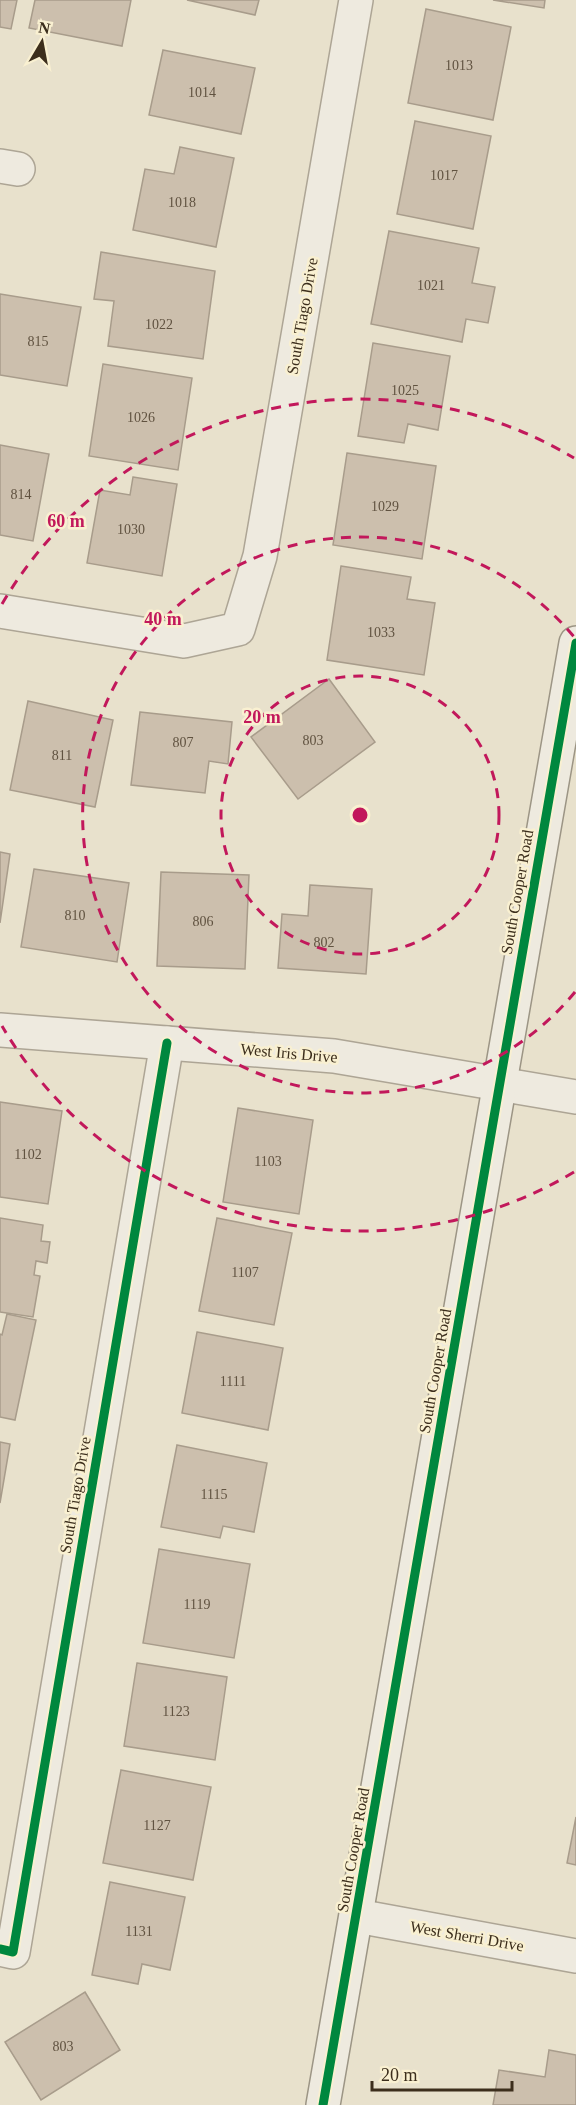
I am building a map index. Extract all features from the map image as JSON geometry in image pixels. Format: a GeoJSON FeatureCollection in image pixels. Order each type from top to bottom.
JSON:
{"type":"FeatureCollection","features":[{"type":"Feature","properties":{"kind":"street","name":"South Tiago Drive"},"geometry":{"type":"LineString","coordinates":[[0,610],[184,641],[238,629],[260,556],[356,0]]}},
{"type":"Feature","properties":{"kind":"street","name":"South Cooper Road"},"geometry":{"type":"LineString","coordinates":[[323,2105],[576,643]]}},
{"type":"Feature","properties":{"kind":"street","name":"West Iris Drive"},"geometry":{"type":"LineString","coordinates":[[0,1030],[334,1056],[576,1097]]}},
{"type":"Feature","properties":{"kind":"street","name":"South Tiago Drive"},"geometry":{"type":"LineString","coordinates":[[6,1951],[167,1043]]}},
{"type":"Feature","properties":{"kind":"street","name":"West Sherri Drive"},"geometry":{"type":"LineString","coordinates":[[357,1916],[576,1956]]}},
{"type":"Feature","properties":{"kind":"building"},"geometry":{"type":"Polygon","coordinates":[[[0,0],[17,0],[11,29],[0,27],[0,0]]]}},
{"type":"Feature","properties":{"kind":"building"},"geometry":{"type":"Polygon","coordinates":[[[35,0],[131,0],[122,46],[29,28],[35,0]]]}},
{"type":"Feature","properties":{"kind":"building"},"geometry":{"type":"Polygon","coordinates":[[[187,0],[259,0],[255,15],[187,0]]]}},
{"type":"Feature","properties":{"kind":"building"},"geometry":{"type":"Polygon","coordinates":[[[493,0],[545,0],[544,8],[493,0]]]}},
{"type":"Feature","properties":{"kind":"building"},"geometry":{"type":"Polygon","coordinates":[[[426,9],[511,27],[493,120],[408,103],[426,9]]]}},
{"type":"Feature","properties":{"kind":"building"},"geometry":{"type":"Polygon","coordinates":[[[163,50],[255,68],[241,134],[149,115],[163,50]]]}},
{"type":"Feature","properties":{"kind":"building"},"geometry":{"type":"Polygon","coordinates":[[[415,121],[491,136],[473,229],[397,214],[415,121]]]}},
{"type":"Feature","properties":{"kind":"building"},"geometry":{"type":"Polygon","coordinates":[[[180,147],[234,158],[216,247],[133,230],[145,169],[174,174],[180,147]]]}},
{"type":"Feature","properties":{"kind":"building"},"geometry":{"type":"Polygon","coordinates":[[[389,231],[479,248],[472,283],[495,287],[488,323],[466,319],[462,342],[371,324],[389,231]]]}},
{"type":"Feature","properties":{"kind":"building"},"geometry":{"type":"Polygon","coordinates":[[[101,252],[215,271],[203,359],[108,346],[114,301],[94,299],[101,252]]]}},
{"type":"Feature","properties":{"kind":"building"},"geometry":{"type":"Polygon","coordinates":[[[0,294],[81,307],[67,386],[0,375],[0,294]]]}},
{"type":"Feature","properties":{"kind":"building"},"geometry":{"type":"Polygon","coordinates":[[[373,343],[450,356],[438,430],[408,424],[404,443],[358,436],[373,343]]]}},
{"type":"Feature","properties":{"kind":"building"},"geometry":{"type":"Polygon","coordinates":[[[103,364],[192,378],[178,470],[89,456],[103,364]]]}},
{"type":"Feature","properties":{"kind":"building"},"geometry":{"type":"Polygon","coordinates":[[[0,445],[49,454],[33,541],[0,535],[0,445]]]}},
{"type":"Feature","properties":{"kind":"building"},"geometry":{"type":"Polygon","coordinates":[[[347,453],[436,466],[422,559],[333,545],[347,453]]]}},
{"type":"Feature","properties":{"kind":"building"},"geometry":{"type":"Polygon","coordinates":[[[133,477],[177,484],[162,576],[87,563],[100,490],[130,495],[133,477]]]}},
{"type":"Feature","properties":{"kind":"building"},"geometry":{"type":"Polygon","coordinates":[[[341,566],[411,577],[407,599],[435,603],[424,675],[327,660],[341,566]]]}},
{"type":"Feature","properties":{"kind":"building"},"geometry":{"type":"Polygon","coordinates":[[[329,679],[375,742],[298,799],[251,737],[329,679]]]}},
{"type":"Feature","properties":{"kind":"building"},"geometry":{"type":"Polygon","coordinates":[[[28,701],[113,720],[95,807],[10,790],[28,701]]]}},
{"type":"Feature","properties":{"kind":"building"},"geometry":{"type":"Polygon","coordinates":[[[140,712],[232,722],[228,764],[209,761],[205,793],[131,785],[140,712]]]}},
{"type":"Feature","properties":{"kind":"building"},"geometry":{"type":"Polygon","coordinates":[[[0,852],[10,854],[0,923],[0,852]]]}},
{"type":"Feature","properties":{"kind":"building"},"geometry":{"type":"Polygon","coordinates":[[[34,869],[129,883],[117,962],[21,947],[34,869]]]}},
{"type":"Feature","properties":{"kind":"building"},"geometry":{"type":"Polygon","coordinates":[[[161,872],[249,875],[245,969],[157,966],[161,872]]]}},
{"type":"Feature","properties":{"kind":"building"},"geometry":{"type":"Polygon","coordinates":[[[310,885],[372,889],[366,974],[278,968],[282,914],[308,916],[310,885]]]}},
{"type":"Feature","properties":{"kind":"building"},"geometry":{"type":"Polygon","coordinates":[[[0,1102],[62,1111],[48,1204],[0,1197],[0,1102]]]}},
{"type":"Feature","properties":{"kind":"building"},"geometry":{"type":"Polygon","coordinates":[[[238,1108],[313,1120],[299,1214],[223,1202],[238,1108]]]}},
{"type":"Feature","properties":{"kind":"building"},"geometry":{"type":"Polygon","coordinates":[[[0,1218],[43,1225],[41,1241],[50,1242],[47,1263],[36,1261],[34,1275],[40,1276],[33,1317],[0,1312],[0,1218]]]}},
{"type":"Feature","properties":{"kind":"building"},"geometry":{"type":"Polygon","coordinates":[[[217,1218],[292,1233],[274,1325],[199,1311],[217,1218]]]}},
{"type":"Feature","properties":{"kind":"building"},"geometry":{"type":"Polygon","coordinates":[[[7,1314],[36,1320],[15,1420],[0,1417],[0,1334],[2,1335],[7,1314]]]}},
{"type":"Feature","properties":{"kind":"building"},"geometry":{"type":"Polygon","coordinates":[[[197,1332],[283,1348],[268,1430],[182,1413],[197,1332]]]}},
{"type":"Feature","properties":{"kind":"building"},"geometry":{"type":"Polygon","coordinates":[[[0,1442],[10,1444],[0,1503],[0,1442]]]}},
{"type":"Feature","properties":{"kind":"building"},"geometry":{"type":"Polygon","coordinates":[[[177,1445],[267,1463],[254,1532],[223,1526],[220,1538],[161,1527],[177,1445]]]}},
{"type":"Feature","properties":{"kind":"building"},"geometry":{"type":"Polygon","coordinates":[[[159,1549],[250,1564],[234,1658],[143,1643],[159,1549]]]}},
{"type":"Feature","properties":{"kind":"building"},"geometry":{"type":"Polygon","coordinates":[[[137,1663],[227,1677],[215,1760],[124,1746],[137,1663]]]}},
{"type":"Feature","properties":{"kind":"building"},"geometry":{"type":"Polygon","coordinates":[[[121,1770],[211,1787],[193,1880],[103,1863],[121,1770]]]}},
{"type":"Feature","properties":{"kind":"building"},"geometry":{"type":"Polygon","coordinates":[[[576,1817],[576,1865],[567,1863],[576,1817]]]}},
{"type":"Feature","properties":{"kind":"building"},"geometry":{"type":"Polygon","coordinates":[[[110,1882],[185,1897],[170,1970],[142,1964],[138,1984],[92,1975],[110,1882]]]}},
{"type":"Feature","properties":{"kind":"building"},"geometry":{"type":"Polygon","coordinates":[[[85,1992],[120,2050],[41,2100],[5,2042],[85,1992]]]}},
{"type":"Feature","properties":{"kind":"building"},"geometry":{"type":"Polygon","coordinates":[[[549,2050],[576,2055],[576,2105],[493,2105],[499,2070],[545,2077],[549,2050]]]}},
{"type":"Feature","properties":{"kind":"cycle path"},"geometry":{"type":"LineString","coordinates":[[323,2105],[576,643]]}},
{"type":"Feature","properties":{"kind":"cycle path"},"geometry":{"type":"LineString","coordinates":[[0,1949],[13,1952],[167,1043]]}}]}
